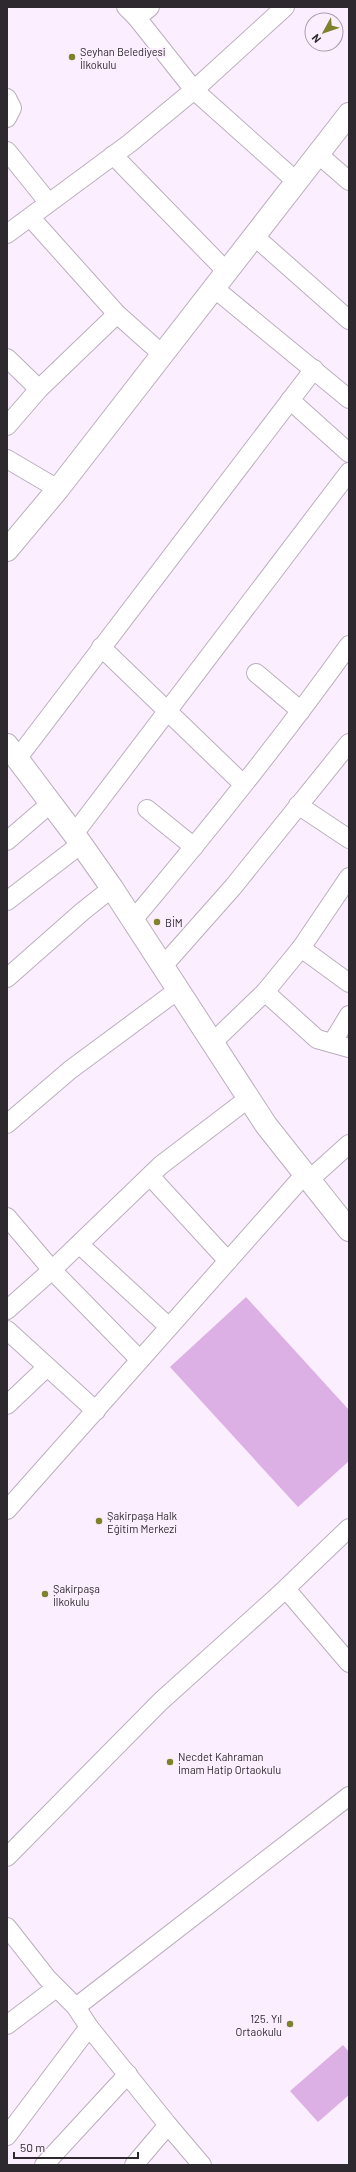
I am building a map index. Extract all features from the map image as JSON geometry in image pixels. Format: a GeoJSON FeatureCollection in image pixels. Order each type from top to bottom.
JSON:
{"type":"FeatureCollection","features":[{"type":"Feature","properties":{"kind":"main road"},"geometry":{"type":"LineString","coordinates":[[7,550],[58,489],[349,114]]}},
{"type":"Feature","properties":{"kind":"main road"},"geometry":{"type":"LineString","coordinates":[[12,752],[78,839],[112,888],[266,1125],[349,1230]]}},
{"type":"Feature","properties":{"kind":"street"},"geometry":{"type":"LineString","coordinates":[[7,234],[31,218],[48,202],[113,155],[194,90],[285,7]]}},
{"type":"Feature","properties":{"kind":"street"},"geometry":{"type":"LineString","coordinates":[[138,11],[194,90],[297,182]]}},
{"type":"Feature","properties":{"kind":"street"},"geometry":{"type":"LineString","coordinates":[[7,98],[12,108],[7,118]]}},
{"type":"Feature","properties":{"kind":"street"},"geometry":{"type":"LineString","coordinates":[[7,151],[48,202]]}},
{"type":"Feature","properties":{"kind":"street"},"geometry":{"type":"LineString","coordinates":[[318,154],[349,182]]}},
{"type":"Feature","properties":{"kind":"street"},"geometry":{"type":"LineString","coordinates":[[113,155],[220,280],[314,369],[349,399]]}},
{"type":"Feature","properties":{"kind":"street"},"geometry":{"type":"LineString","coordinates":[[31,218],[117,314],[162,354]]}},
{"type":"Feature","properties":{"kind":"street"},"geometry":{"type":"LineString","coordinates":[[254,236],[349,320]]}},
{"type":"Feature","properties":{"kind":"street"},"geometry":{"type":"LineString","coordinates":[[7,426],[39,389],[117,314]]}},
{"type":"Feature","properties":{"kind":"street"},"geometry":{"type":"LineString","coordinates":[[7,358],[39,389]]}},
{"type":"Feature","properties":{"kind":"street"},"geometry":{"type":"LineString","coordinates":[[12,752],[101,647],[314,369]]}},
{"type":"Feature","properties":{"kind":"street"},"geometry":{"type":"LineString","coordinates":[[290,400],[349,453]]}},
{"type":"Feature","properties":{"kind":"street"},"geometry":{"type":"LineString","coordinates":[[7,459],[58,489]]}},
{"type":"Feature","properties":{"kind":"street"},"geometry":{"type":"LineString","coordinates":[[7,901],[78,839],[167,712],[349,472]]}},
{"type":"Feature","properties":{"kind":"street"},"geometry":{"type":"LineString","coordinates":[[132,920],[194,847],[301,711],[349,645]]}},
{"type":"Feature","properties":{"kind":"street"},"geometry":{"type":"LineString","coordinates":[[101,647],[243,784]]}},
{"type":"Feature","properties":{"kind":"street"},"geometry":{"type":"LineString","coordinates":[[256,673],[301,711]]}},
{"type":"Feature","properties":{"kind":"street"},"geometry":{"type":"LineString","coordinates":[[163,966],[233,887],[349,743]]}},
{"type":"Feature","properties":{"kind":"street"},"geometry":{"type":"LineString","coordinates":[[7,841],[51,803]]}},
{"type":"Feature","properties":{"kind":"street"},"geometry":{"type":"LineString","coordinates":[[298,805],[349,839]]}},
{"type":"Feature","properties":{"kind":"street"},"geometry":{"type":"LineString","coordinates":[[147,809],[194,847]]}},
{"type":"Feature","properties":{"kind":"street"},"geometry":{"type":"LineString","coordinates":[[212,1042],[265,992],[344,899],[349,876]]}},
{"type":"Feature","properties":{"kind":"street"},"geometry":{"type":"LineString","coordinates":[[7,978],[83,911],[112,888]]}},
{"type":"Feature","properties":{"kind":"street"},"geometry":{"type":"LineString","coordinates":[[301,948],[349,983]]}},
{"type":"Feature","properties":{"kind":"street"},"geometry":{"type":"LineString","coordinates":[[7,1124],[70,1070],[178,990]]}},
{"type":"Feature","properties":{"kind":"street"},"geometry":{"type":"LineString","coordinates":[[265,992],[310,1035],[316,1039],[349,1048]]}},
{"type":"Feature","properties":{"kind":"street"},"geometry":{"type":"LineString","coordinates":[[332,1043],[349,1015]]}},
{"type":"Feature","properties":{"kind":"street"},"geometry":{"type":"LineString","coordinates":[[7,1310],[52,1270],[150,1176],[249,1098]]}},
{"type":"Feature","properties":{"kind":"street"},"geometry":{"type":"LineString","coordinates":[[7,1510],[228,1261],[307,1177],[349,1144]]}},
{"type":"Feature","properties":{"kind":"street"},"geometry":{"type":"LineString","coordinates":[[150,1176],[228,1261]]}},
{"type":"Feature","properties":{"kind":"street"},"geometry":{"type":"LineString","coordinates":[[7,1217],[52,1270],[140,1360]]}},
{"type":"Feature","properties":{"kind":"street"},"geometry":{"type":"LineString","coordinates":[[79,1244],[169,1327]]}},
{"type":"Feature","properties":{"kind":"street"},"geometry":{"type":"LineString","coordinates":[[9,1335],[96,1411]]}},
{"type":"Feature","properties":{"kind":"street"},"geometry":{"type":"LineString","coordinates":[[7,1405],[47,1367]]}},
{"type":"Feature","properties":{"kind":"street"},"geometry":{"type":"LineString","coordinates":[[7,1857],[161,1701],[286,1589],[349,1528]]}},
{"type":"Feature","properties":{"kind":"street"},"geometry":{"type":"LineString","coordinates":[[286,1589],[349,1663]]}},
{"type":"Feature","properties":{"kind":"street"},"geometry":{"type":"LineString","coordinates":[[76,2007],[349,1796]]}},
{"type":"Feature","properties":{"kind":"street"},"geometry":{"type":"LineString","coordinates":[[7,1927],[56,1988],[76,2007],[89,2027],[202,2165]]}},
{"type":"Feature","properties":{"kind":"street"},"geometry":{"type":"LineString","coordinates":[[7,2026],[56,1988]]}},
{"type":"Feature","properties":{"kind":"street"},"geometry":{"type":"LineString","coordinates":[[7,2136],[89,2027]]}},
{"type":"Feature","properties":{"kind":"street"},"geometry":{"type":"LineString","coordinates":[[44,2165],[128,2074]]}},
{"type":"Feature","properties":{"kind":"street"},"geometry":{"type":"LineString","coordinates":[[134,2165],[168,2125]]}},
{"type":"Feature","properties":{"kind":"shaded area"},"geometry":{"type":"Polygon","coordinates":[[[246,1297],[349,1410],[349,1461],[298,1507],[170,1367],[246,1297]]]}},
{"type":"Feature","properties":{"kind":"shaded area"},"geometry":{"type":"Polygon","coordinates":[[[343,2045],[349,2052],[349,2095],[318,2122],[290,2091],[343,2045]]]}},
{"type":"Feature","properties":{"kind":"place","name":"Seyhan Belediyesi İlkokulu"},"geometry":{"type":"Point","coordinates":[72,57]}},
{"type":"Feature","properties":{"kind":"place","name":"BİM"},"geometry":{"type":"Point","coordinates":[157,922]}},
{"type":"Feature","properties":{"kind":"place","name":"Şakirpaşa Halk Eğitim Merkezi"},"geometry":{"type":"Point","coordinates":[99,1521]}},
{"type":"Feature","properties":{"kind":"place","name":"Şakirpaşa İlkokulu"},"geometry":{"type":"Point","coordinates":[45,1594]}},
{"type":"Feature","properties":{"kind":"place","name":"Necdet Kahraman İmam Hatip Ortaokulu"},"geometry":{"type":"Point","coordinates":[170,1762]}},
{"type":"Feature","properties":{"kind":"place","name":"125. Yıl Ortaokulu"},"geometry":{"type":"Point","coordinates":[290,2024]}}]}
